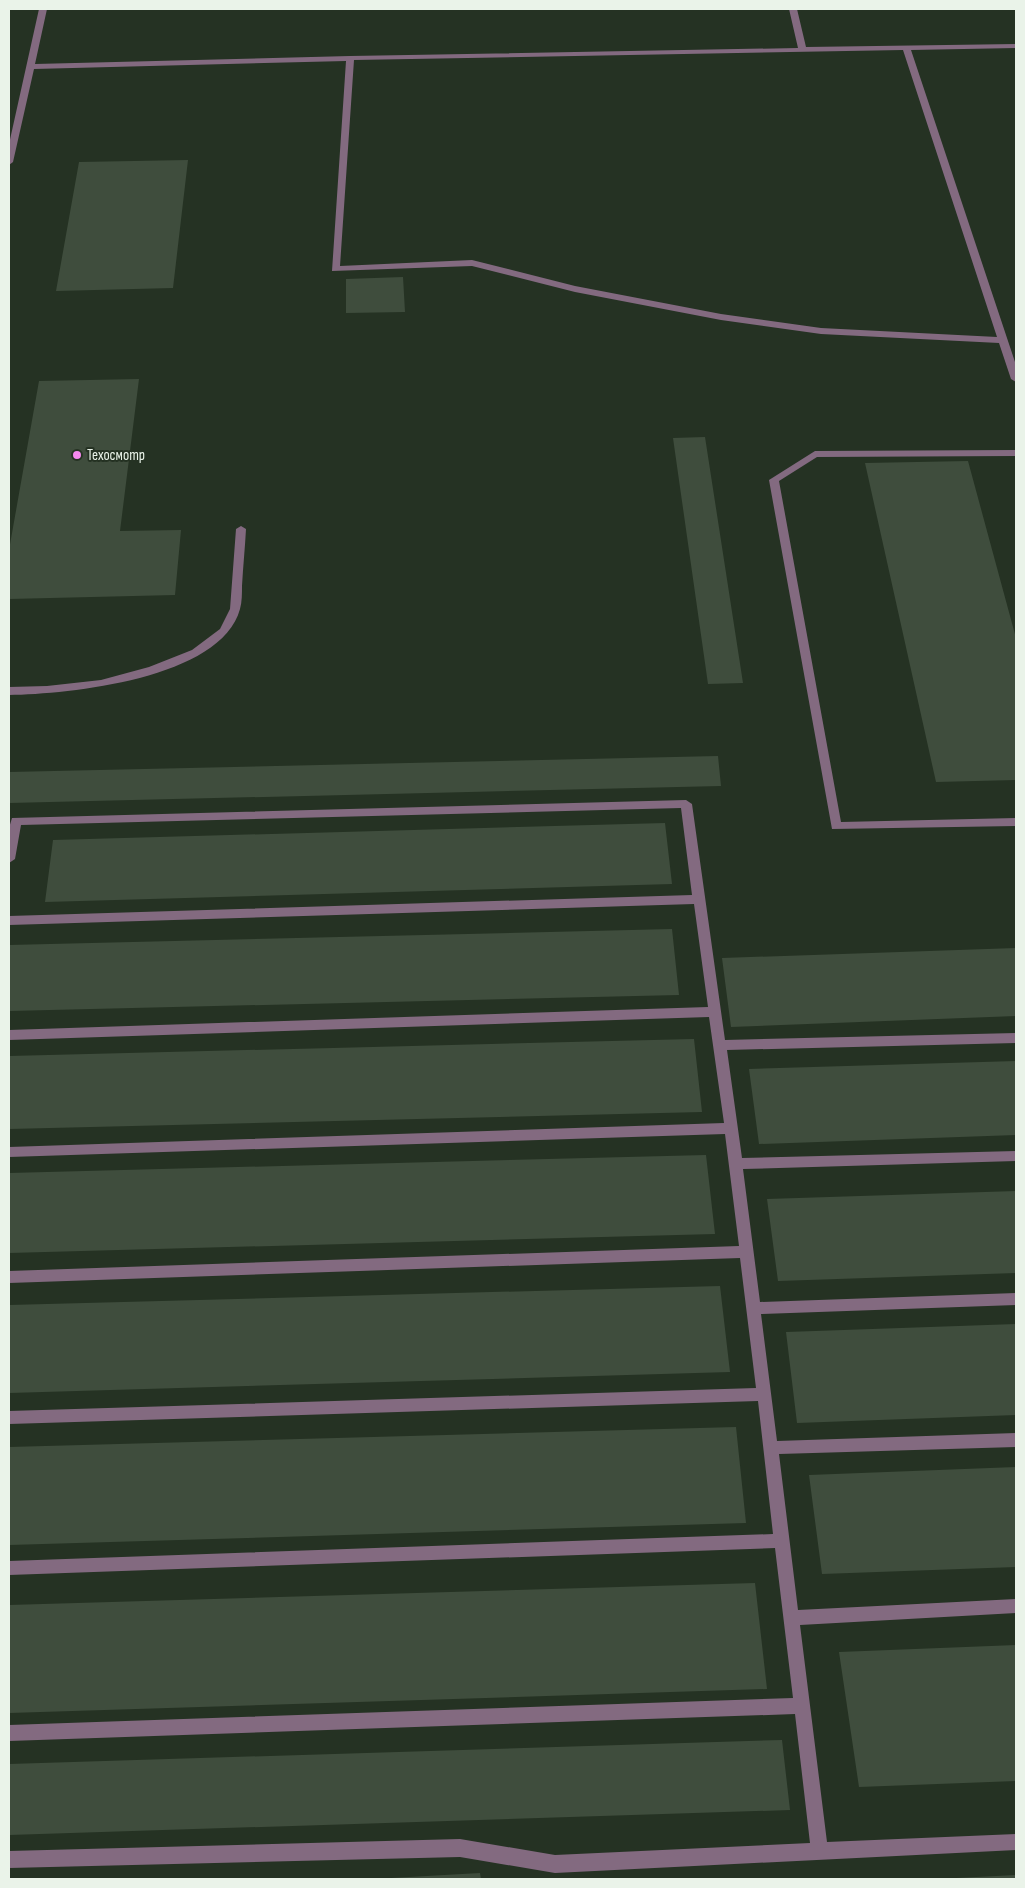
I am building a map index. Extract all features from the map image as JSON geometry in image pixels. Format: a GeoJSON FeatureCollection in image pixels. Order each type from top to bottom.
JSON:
{"type":"FeatureCollection","features":[{"type":"Feature","properties":{"kind":"street"},"geometry":{"type":"LineString","coordinates":[[9,162],[44,9]]}},
{"type":"Feature","properties":{"kind":"street"},"geometry":{"type":"LineString","coordinates":[[793,9],[802,50]]}},
{"type":"Feature","properties":{"kind":"street"},"geometry":{"type":"LineString","coordinates":[[31,67],[350,58],[1016,46]]}},
{"type":"Feature","properties":{"kind":"street"},"geometry":{"type":"LineString","coordinates":[[906,48],[1016,379]]}},
{"type":"Feature","properties":{"kind":"street"},"geometry":{"type":"LineString","coordinates":[[350,58],[335,269],[472,263],[575,289],[722,318],[821,331],[1003,340]]}},
{"type":"Feature","properties":{"kind":"street"},"geometry":{"type":"LineString","coordinates":[[1016,453],[816,454],[774,480],[836,826],[1016,822]]}},
{"type":"Feature","properties":{"kind":"street"},"geometry":{"type":"LineString","coordinates":[[9,691],[47,690],[101,684],[153,670],[196,653],[224,631],[235,608],[241,529]]}},
{"type":"Feature","properties":{"kind":"street"},"geometry":{"type":"LineString","coordinates":[[9,859],[16,821],[686,804],[736,1164],[820,1852]]}},
{"type":"Feature","properties":{"kind":"street"},"geometry":{"type":"LineString","coordinates":[[9,921],[700,899]]}},
{"type":"Feature","properties":{"kind":"street"},"geometry":{"type":"LineString","coordinates":[[9,1035],[714,1012]]}},
{"type":"Feature","properties":{"kind":"street"},"geometry":{"type":"LineString","coordinates":[[719,1045],[1016,1038]]}},
{"type":"Feature","properties":{"kind":"street"},"geometry":{"type":"LineString","coordinates":[[9,1152],[731,1128]]}},
{"type":"Feature","properties":{"kind":"street"},"geometry":{"type":"LineString","coordinates":[[736,1164],[1016,1156]]}},
{"type":"Feature","properties":{"kind":"street"},"geometry":{"type":"LineString","coordinates":[[9,1277],[746,1252]]}},
{"type":"Feature","properties":{"kind":"street"},"geometry":{"type":"LineString","coordinates":[[753,1308],[1016,1298]]}},
{"type":"Feature","properties":{"kind":"street"},"geometry":{"type":"LineString","coordinates":[[9,1418],[763,1394]]}},
{"type":"Feature","properties":{"kind":"street"},"geometry":{"type":"LineString","coordinates":[[770,1448],[1016,1440]]}},
{"type":"Feature","properties":{"kind":"street"},"geometry":{"type":"LineString","coordinates":[[9,1568],[781,1541]]}},
{"type":"Feature","properties":{"kind":"street"},"geometry":{"type":"LineString","coordinates":[[791,1618],[1016,1606]]}},
{"type":"Feature","properties":{"kind":"street"},"geometry":{"type":"LineString","coordinates":[[9,1732],[802,1706]]}},
{"type":"Feature","properties":{"kind":"street"},"geometry":{"type":"LineString","coordinates":[[9,1860],[460,1848],[555,1864],[1016,1842]]}},
{"type":"Feature","properties":{"kind":"building"},"geometry":{"type":"Polygon","coordinates":[[[188,160],[173,288],[56,291],[79,162],[188,160]]]}},
{"type":"Feature","properties":{"kind":"building"},"geometry":{"type":"Polygon","coordinates":[[[403,277],[405,312],[346,313],[346,279],[403,277]]]}},
{"type":"Feature","properties":{"kind":"building","name":"Техосмотр"},"geometry":{"type":"Polygon","coordinates":[[[139,379],[120,531],[181,530],[175,595],[9,599],[9,550],[39,381],[139,379]]]}},
{"type":"Feature","properties":{"kind":"building"},"geometry":{"type":"Polygon","coordinates":[[[705,437],[743,683],[708,684],[673,438],[705,437]]]}},
{"type":"Feature","properties":{"kind":"building"},"geometry":{"type":"Polygon","coordinates":[[[968,461],[1016,638],[1016,780],[936,782],[865,463],[968,461]]]}},
{"type":"Feature","properties":{"kind":"building"},"geometry":{"type":"Polygon","coordinates":[[[718,756],[721,786],[9,803],[9,772],[718,756]]]}},
{"type":"Feature","properties":{"kind":"building"},"geometry":{"type":"Polygon","coordinates":[[[665,823],[672,884],[45,902],[53,840],[665,823]]]}},
{"type":"Feature","properties":{"kind":"building"},"geometry":{"type":"Polygon","coordinates":[[[672,929],[679,995],[9,1011],[9,945],[672,929]]]}},
{"type":"Feature","properties":{"kind":"building"},"geometry":{"type":"Polygon","coordinates":[[[1016,948],[1016,1016],[731,1027],[722,958],[1016,948]]]}},
{"type":"Feature","properties":{"kind":"building"},"geometry":{"type":"Polygon","coordinates":[[[694,1039],[702,1112],[9,1129],[9,1056],[694,1039]]]}},
{"type":"Feature","properties":{"kind":"building"},"geometry":{"type":"Polygon","coordinates":[[[1016,1061],[1016,1135],[759,1144],[749,1069],[1016,1061]]]}},
{"type":"Feature","properties":{"kind":"building"},"geometry":{"type":"Polygon","coordinates":[[[706,1155],[715,1234],[9,1253],[9,1173],[706,1155]]]}},
{"type":"Feature","properties":{"kind":"building"},"geometry":{"type":"Polygon","coordinates":[[[1016,1191],[1016,1273],[778,1281],[767,1199],[1016,1191]]]}},
{"type":"Feature","properties":{"kind":"building"},"geometry":{"type":"Polygon","coordinates":[[[720,1286],[730,1372],[9,1393],[9,1305],[720,1286]]]}},
{"type":"Feature","properties":{"kind":"building"},"geometry":{"type":"Polygon","coordinates":[[[1016,1324],[1016,1415],[797,1423],[786,1332],[1016,1324]]]}},
{"type":"Feature","properties":{"kind":"building"},"geometry":{"type":"Polygon","coordinates":[[[736,1427],[746,1523],[9,1545],[9,1447],[736,1427]]]}},
{"type":"Feature","properties":{"kind":"building"},"geometry":{"type":"Polygon","coordinates":[[[1016,1467],[1016,1567],[822,1574],[809,1475],[1016,1467]]]}},
{"type":"Feature","properties":{"kind":"building"},"geometry":{"type":"Polygon","coordinates":[[[755,1583],[767,1689],[9,1713],[9,1605],[755,1583]]]}},
{"type":"Feature","properties":{"kind":"building"},"geometry":{"type":"Polygon","coordinates":[[[1016,1645],[1016,1781],[859,1787],[839,1652],[1016,1645]]]}},
{"type":"Feature","properties":{"kind":"building"},"geometry":{"type":"Polygon","coordinates":[[[782,1740],[790,1810],[9,1835],[9,1764],[782,1740]]]}},
{"type":"Feature","properties":{"kind":"building"},"geometry":{"type":"Polygon","coordinates":[[[480,1873],[481,1879],[391,1879],[391,1878],[480,1873]]]}},
{"type":"Feature","properties":{"kind":"building"},"geometry":{"type":"Polygon","coordinates":[[[1016,1875],[1016,1879],[956,1879],[956,1878],[1016,1875]]]}},
{"type":"Feature","properties":{"kind":"place","name":"Техосмотр"},"geometry":{"type":"Point","coordinates":[77,455]}}]}
